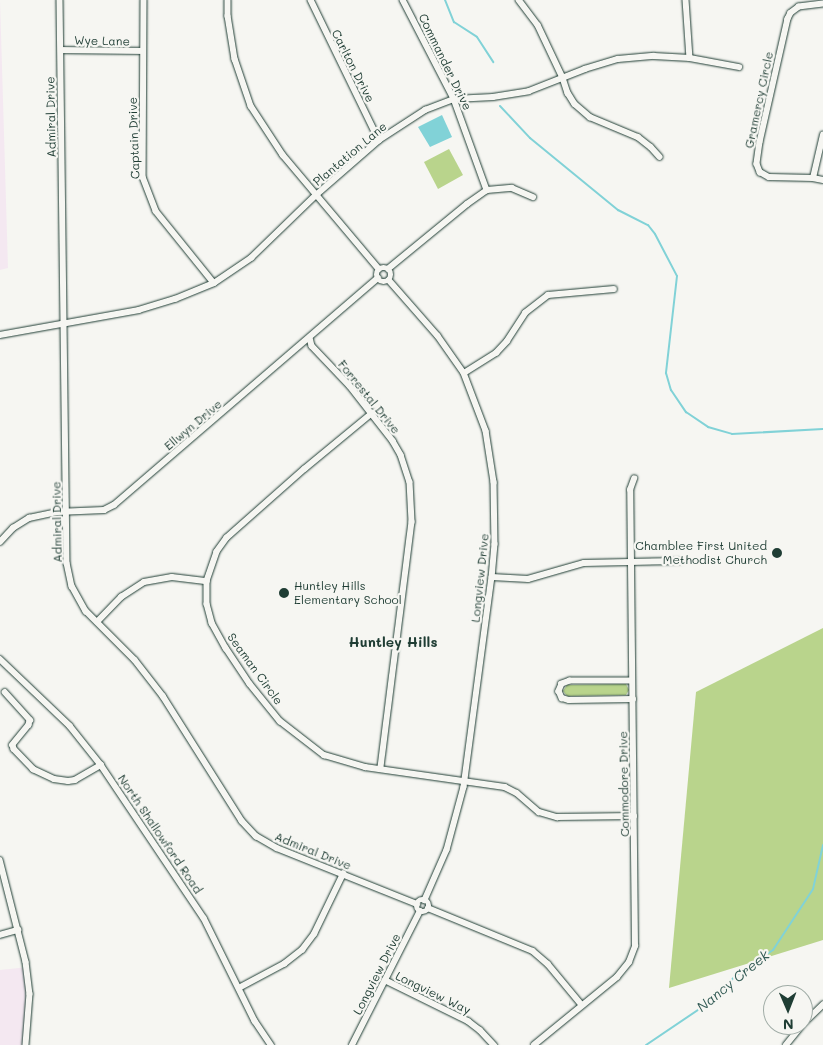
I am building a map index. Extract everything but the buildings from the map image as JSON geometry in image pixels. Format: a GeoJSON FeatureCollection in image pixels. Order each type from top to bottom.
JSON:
{"type":"FeatureCollection","features":[{"type":"Feature","properties":{"kind":"street","name":"Admiral Drive"},"geometry":{"type":"LineString","coordinates":[[60,0],[68,563],[72,586],[79,600],[97,622],[136,660],[163,696],[248,829],[262,841],[277,848],[417,904]]}},
{"type":"Feature","properties":{"kind":"street","name":"Captain Drive"},"geometry":{"type":"LineString","coordinates":[[144,0],[143,177],[156,211],[214,283]]}},
{"type":"Feature","properties":{"kind":"street"},"geometry":{"type":"LineString","coordinates":[[228,0],[228,16],[235,58],[251,106],[283,155],[379,269],[378,278],[384,282],[389,280],[392,275],[388,269]]}},
{"type":"Feature","properties":{"kind":"street","name":"Carlton Drive"},"geometry":{"type":"LineString","coordinates":[[311,0],[379,140]]}},
{"type":"Feature","properties":{"kind":"street","name":"Commander Drive"},"geometry":{"type":"LineString","coordinates":[[403,0],[454,99],[488,190]]}},
{"type":"Feature","properties":{"kind":"street"},"geometry":{"type":"LineString","coordinates":[[519,0],[538,25],[568,93],[582,111],[638,138],[652,147],[660,158]]}},
{"type":"Feature","properties":{"kind":"street"},"geometry":{"type":"LineString","coordinates":[[686,0],[690,58]]}},
{"type":"Feature","properties":{"kind":"street","name":"Gramercy Circle"},"geometry":{"type":"LineString","coordinates":[[823,4],[793,8],[783,34],[757,158],[758,174],[823,180]]}},
{"type":"Feature","properties":{"kind":"street","name":"Wye Lane"},"geometry":{"type":"LineString","coordinates":[[61,50],[143,51]]}},
{"type":"Feature","properties":{"kind":"street","name":"Plantation Lane"},"geometry":{"type":"LineString","coordinates":[[0,335],[138,310],[175,299],[214,283],[251,258],[316,195],[379,140],[425,110],[454,99],[493,97],[529,92],[618,59],[654,56],[690,58],[739,67]]}},
{"type":"Feature","properties":{"kind":"street"},"geometry":{"type":"LineString","coordinates":[[813,178],[823,135]]}},
{"type":"Feature","properties":{"kind":"street"},"geometry":{"type":"LineString","coordinates":[[379,269],[388,269],[467,204],[488,190],[512,188],[533,197]]}},
{"type":"Feature","properties":{"kind":"street","name":"Ellwyn Drive"},"geometry":{"type":"LineString","coordinates":[[0,542],[13,528],[29,518],[67,512],[104,510],[114,505],[378,278]]}},
{"type":"Feature","properties":{"kind":"street","name":"Longview Drive"},"geometry":{"type":"LineString","coordinates":[[389,280],[438,336],[464,373],[486,431],[491,455],[495,511],[492,577],[465,780],[447,850],[425,900]]}},
{"type":"Feature","properties":{"kind":"street"},"geometry":{"type":"LineString","coordinates":[[464,373],[496,353],[507,341],[525,313],[548,294],[614,289]]}},
{"type":"Feature","properties":{"kind":"street","name":"Forrestal Drive"},"geometry":{"type":"LineString","coordinates":[[310,338],[312,346],[373,413],[393,441],[406,468],[412,498],[412,522],[381,769]]}},
{"type":"Feature","properties":{"kind":"street","name":"Seaman Circle"},"geometry":{"type":"LineString","coordinates":[[373,413],[305,469],[227,538],[212,561],[207,581],[208,611],[217,632],[250,684],[280,721],[324,755],[348,764],[465,780],[511,790],[533,808],[546,815],[557,817],[634,816]]}},
{"type":"Feature","properties":{"kind":"street","name":"Commodore Drive"},"geometry":{"type":"LineString","coordinates":[[534,1045],[625,969],[636,942],[630,490],[634,479]]}},
{"type":"Feature","properties":{"kind":"street"},"geometry":{"type":"LineString","coordinates":[[492,577],[528,579],[576,564],[680,561]]}},
{"type":"Feature","properties":{"kind":"street"},"geometry":{"type":"LineString","coordinates":[[97,622],[121,597],[144,582],[172,577],[207,581]]}},
{"type":"Feature","properties":{"kind":"street","name":"North Shallowford Road"},"geometry":{"type":"LineString","coordinates":[[0,659],[70,726],[101,765],[200,911],[255,1021],[271,1045]]}},
{"type":"Feature","properties":{"kind":"street"},"geometry":{"type":"LineString","coordinates":[[632,681],[570,681],[562,684],[559,691],[562,698],[568,700],[633,699]]}},
{"type":"Feature","properties":{"kind":"street"},"geometry":{"type":"LineString","coordinates":[[5,692],[30,720],[29,725],[13,745],[14,749],[33,769],[54,780],[68,781],[75,780],[101,765]]}},
{"type":"Feature","properties":{"kind":"street"},"geometry":{"type":"LineString","coordinates":[[0,860],[26,962],[30,994],[26,1045]]}},
{"type":"Feature","properties":{"kind":"street"},"geometry":{"type":"LineString","coordinates":[[240,988],[284,964],[302,950],[314,934],[343,874]]}},
{"type":"Feature","properties":{"kind":"street"},"geometry":{"type":"LineString","coordinates":[[428,908],[426,911],[420,911],[417,904],[419,901],[425,900],[428,908],[533,951],[548,964],[582,1005]]}},
{"type":"Feature","properties":{"kind":"street","name":"Longview Drive"},"geometry":{"type":"LineString","coordinates":[[352,1045],[420,911]]}},
{"type":"Feature","properties":{"kind":"street"},"geometry":{"type":"LineString","coordinates":[[0,935],[18,930]]}},
{"type":"Feature","properties":{"kind":"street","name":"Longview Way"},"geometry":{"type":"LineString","coordinates":[[385,980],[468,1021],[480,1030],[494,1045]]}},
{"type":"Feature","properties":{"kind":"street"},"geometry":{"type":"LineString","coordinates":[[813,1015],[823,1005]]}},
{"type":"Feature","properties":{"kind":"shaded area"},"geometry":{"type":"Polygon","coordinates":[[[0,0],[8,268],[0,270],[0,0]]]}},
{"type":"Feature","properties":{"kind":"shaded area"},"geometry":{"type":"Polygon","coordinates":[[[28,967],[26,1045],[0,1045],[0,970],[28,967]]]}},
{"type":"Feature","properties":{"kind":"green space"},"geometry":{"type":"Polygon","coordinates":[[[449,149],[463,175],[438,189],[424,162],[449,149]]]}},
{"type":"Feature","properties":{"kind":"green space"},"geometry":{"type":"Polygon","coordinates":[[[823,628],[823,940],[669,988],[696,692],[823,628]]]}},
{"type":"Feature","properties":{"kind":"green space"},"geometry":{"type":"Polygon","coordinates":[[[626,684],[629,690],[626,695],[567,696],[563,691],[567,685],[626,684]]]}},
{"type":"Feature","properties":{"kind":"water"},"geometry":{"type":"Polygon","coordinates":[[[442,115],[452,137],[430,147],[418,127],[442,115]]]}},
{"type":"Feature","properties":{"kind":"waterway"},"geometry":{"type":"LineString","coordinates":[[445,0],[454,22],[477,37],[493,62]]}},
{"type":"Feature","properties":{"kind":"waterway"},"geometry":{"type":"LineString","coordinates":[[500,106],[530,138],[618,210],[648,225],[655,234],[677,276],[666,373],[671,390],[686,412],[708,427],[732,434],[823,429]]}},
{"type":"Feature","properties":{"kind":"waterway","name":"Nancy Creek"},"geometry":{"type":"LineString","coordinates":[[646,1045],[720,995],[734,977],[773,950],[813,889],[823,845]]}},
{"type":"Feature","properties":{"kind":"place","name":"Chamblee First United Methodist Church"},"geometry":{"type":"Point","coordinates":[777,553]}},
{"type":"Feature","properties":{"kind":"place","name":"Huntley Hills Elementary School"},"geometry":{"type":"Point","coordinates":[284,593]}},
{"type":"Feature","properties":{"kind":"district","name":"Huntley Hills"},"geometry":{"type":"Point","coordinates":[393,642]}}]}
